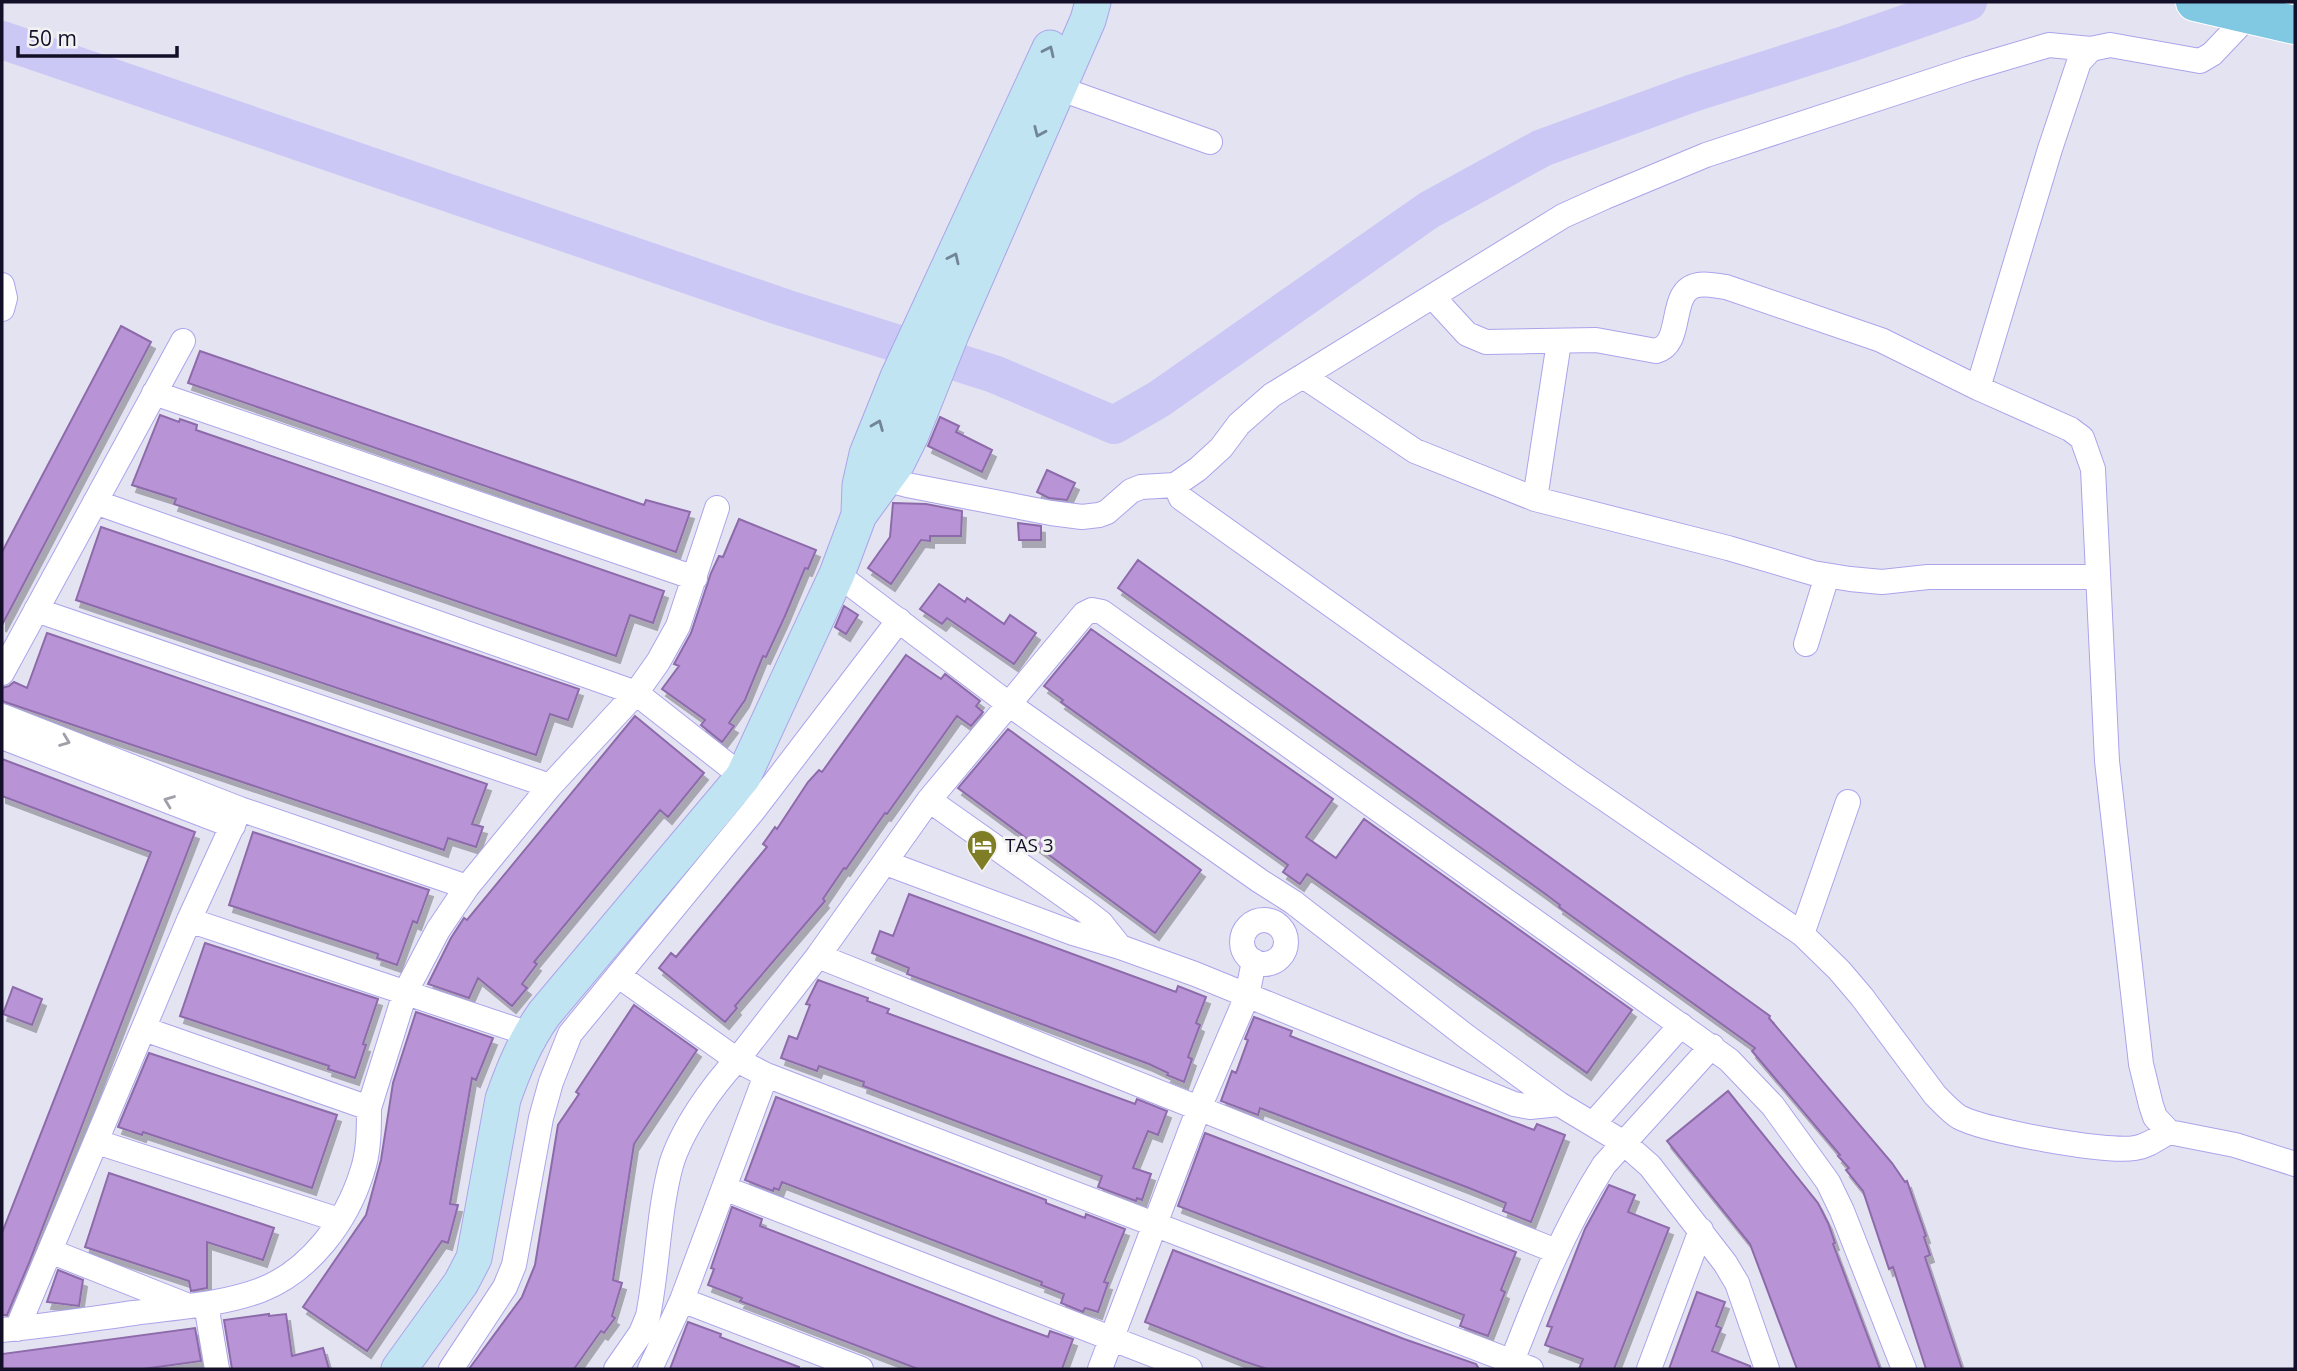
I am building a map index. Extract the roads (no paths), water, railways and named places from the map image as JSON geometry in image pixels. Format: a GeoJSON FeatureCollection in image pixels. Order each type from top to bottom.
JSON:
{"type":"FeatureCollection","features":[{"type":"Feature","properties":{"kind":"main road"},"geometry":{"type":"LineString","coordinates":[[2195,2],[2295,24]]}},
{"type":"Feature","properties":{"kind":"street"},"geometry":{"type":"LineString","coordinates":[[874,472],[897,463],[911,435],[928,393],[939,326],[1012,162],[1069,2]]}},
{"type":"Feature","properties":{"kind":"street"},"geometry":{"type":"LineString","coordinates":[[1012,162],[1058,88],[1088,20],[1093,2]]}},
{"type":"Feature","properties":{"kind":"street"},"geometry":{"type":"LineString","coordinates":[[874,472],[1027,509],[1082,517],[1099,515],[1107,512],[1131,491],[1164,485],[1198,469],[1221,448],[1238,424],[1256,407],[1563,216],[1706,155],[1955,73],[2040,48],[2059,45],[2091,49],[2110,46],[2200,61],[2212,54],[2250,14]]}},
{"type":"Feature","properties":{"kind":"street"},"geometry":{"type":"LineString","coordinates":[[1978,388],[2066,97],[2079,62],[2091,49]]}},
{"type":"Feature","properties":{"kind":"street"},"geometry":{"type":"LineString","coordinates":[[1058,88],[1210,142]]}},
{"type":"Feature","properties":{"kind":"street"},"geometry":{"type":"LineString","coordinates":[[1433,297],[1467,334],[1486,342],[1596,340],[1647,350],[1662,349],[1668,342],[1684,295],[1693,286],[1707,284],[1726,287],[1881,340],[1978,388],[2070,429],[2081,438],[2093,469],[2107,761],[2141,1064],[2155,1117],[2169,1132],[2235,1145],[2295,1164]]}},
{"type":"Feature","properties":{"kind":"street"},"geometry":{"type":"LineString","coordinates":[[2,285],[5,298],[2,309]]}},
{"type":"Feature","properties":{"kind":"street"},"geometry":{"type":"LineString","coordinates":[[399,1369],[461,1283],[474,1258],[503,1099],[529,1034],[743,777],[850,584],[859,515],[874,472],[898,377],[939,326]]}},
{"type":"Feature","properties":{"kind":"street"},"geometry":{"type":"LineString","coordinates":[[2,673],[183,341]]}},
{"type":"Feature","properties":{"kind":"street"},"geometry":{"type":"LineString","coordinates":[[1535,499],[1559,342]]}},
{"type":"Feature","properties":{"kind":"street"},"geometry":{"type":"LineString","coordinates":[[1303,376],[1415,451],[1535,499],[1827,576],[1882,582],[1928,577],[2098,577]]}},
{"type":"Feature","properties":{"kind":"street"},"geometry":{"type":"LineString","coordinates":[[154,393],[695,578]]}},
{"type":"Feature","properties":{"kind":"street"},"geometry":{"type":"LineString","coordinates":[[1164,485],[1570,775],[1802,934],[1839,970],[1935,1095],[1961,1118],[1998,1129],[2118,1150],[2148,1145],[2169,1132]]}},
{"type":"Feature","properties":{"kind":"street"},"geometry":{"type":"LineString","coordinates":[[95,502],[636,692],[743,777]]}},
{"type":"Feature","properties":{"kind":"street"},"geometry":{"type":"LineString","coordinates":[[9,1330],[235,1298],[281,1281],[328,1238],[349,1203],[362,1171],[369,1108],[405,993],[438,930],[467,887],[550,786],[636,692],[658,663],[678,626],[717,508]]}},
{"type":"Feature","properties":{"kind":"street"},"geometry":{"type":"LineString","coordinates":[[1806,645],[1827,576]]}},
{"type":"Feature","properties":{"kind":"street"},"geometry":{"type":"LineString","coordinates":[[850,584],[1010,705],[1293,902],[1467,1037],[1559,1104],[1624,1143],[1650,1166],[1726,1263],[1737,1283],[1767,1369]]}},
{"type":"Feature","properties":{"kind":"street"},"geometry":{"type":"LineString","coordinates":[[36,610],[550,786]]}},
{"type":"Feature","properties":{"kind":"street"},"geometry":{"type":"LineString","coordinates":[[616,1369],[641,1333],[648,1316],[671,1167],[701,1105],[818,956],[929,800],[1084,614],[1092,610],[1102,612],[1729,1060],[1773,1107],[1828,1182],[1904,1369]]}},
{"type":"Feature","properties":{"kind":"street"},"geometry":{"type":"LineString","coordinates":[[451,1369],[505,1287],[514,1265],[541,1118],[570,1034],[753,811],[894,616]]}},
{"type":"Feature","properties":{"kind":"street"},"geometry":{"type":"LineString","coordinates":[[2,716],[107,767],[236,818],[467,887]]}},
{"type":"Feature","properties":{"kind":"street"},"geometry":{"type":"LineString","coordinates":[[2,737],[107,767]]}},
{"type":"Feature","properties":{"kind":"street"},"geometry":{"type":"LineString","coordinates":[[929,800],[1083,909],[1101,923],[1120,947]]}},
{"type":"Feature","properties":{"kind":"street"},"geometry":{"type":"LineString","coordinates":[[1802,934],[1849,802]]}},
{"type":"Feature","properties":{"kind":"street"},"geometry":{"type":"LineString","coordinates":[[9,1330],[50,1251],[189,920],[236,818]]}},
{"type":"Feature","properties":{"kind":"street"},"geometry":{"type":"LineString","coordinates":[[886,863],[1073,933],[1120,947],[1514,1104],[1530,1107],[1559,1104]]}},
{"type":"Feature","properties":{"kind":"street"},"geometry":{"type":"LineString","coordinates":[[1100,1369],[1153,1224],[1247,996],[1254,961],[1271,963],[1284,953],[1286,935],[1275,922],[1293,902]]}},
{"type":"Feature","properties":{"kind":"street"},"geometry":{"type":"LineString","coordinates":[[189,920],[529,1034]]}},
{"type":"Feature","properties":{"kind":"street"},"geometry":{"type":"LineString","coordinates":[[818,956],[1556,1251]]}},
{"type":"Feature","properties":{"kind":"street"},"geometry":{"type":"LineString","coordinates":[[619,976],[737,1060],[766,1075],[1517,1367],[1556,1251],[1594,1181],[1604,1165],[1712,1046]]}},
{"type":"Feature","properties":{"kind":"street"},"geometry":{"type":"LineString","coordinates":[[1592,1124],[1681,1025]]}},
{"type":"Feature","properties":{"kind":"street"},"geometry":{"type":"LineString","coordinates":[[144,1029],[369,1108]]}},
{"type":"Feature","properties":{"kind":"street"},"geometry":{"type":"LineString","coordinates":[[650,1369],[681,1300],[766,1075]]}},
{"type":"Feature","properties":{"kind":"street"},"geometry":{"type":"LineString","coordinates":[[97,1142],[339,1220]]}},
{"type":"Feature","properties":{"kind":"street"},"geometry":{"type":"LineString","coordinates":[[724,1188],[1189,1369]]}},
{"type":"Feature","properties":{"kind":"street"},"geometry":{"type":"LineString","coordinates":[[1648,1369],[1701,1230]]}},
{"type":"Feature","properties":{"kind":"street"},"geometry":{"type":"LineString","coordinates":[[50,1251],[196,1305]]}},
{"type":"Feature","properties":{"kind":"street"},"geometry":{"type":"LineString","coordinates":[[681,1300],[861,1369]]}},
{"type":"Feature","properties":{"kind":"street"},"geometry":{"type":"LineString","coordinates":[[196,1305],[216,1369]]}},
{"type":"Feature","properties":{"kind":"waterway"},"geometry":{"type":"LineString","coordinates":[[2,40],[785,308],[994,374],[1114,425],[1159,399],[1429,210],[1542,148],[1693,93],[1968,2]]}},
{"type":"Feature","properties":{"kind":"place","name":"TAS 3"},"geometry":{"type":"Point","coordinates":[982,872]}}]}
